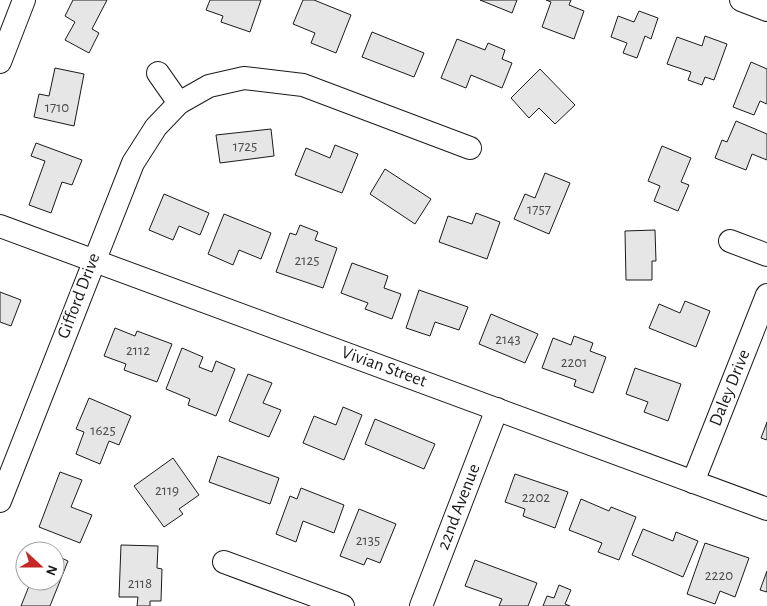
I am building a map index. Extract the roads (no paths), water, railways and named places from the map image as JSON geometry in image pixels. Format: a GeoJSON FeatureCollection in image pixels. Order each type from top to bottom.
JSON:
{"type":"FeatureCollection","features":[{"type":"Feature","properties":{"kind":"street"},"geometry":{"type":"LineString","coordinates":[[0,62],[24,0]]}},
{"type":"Feature","properties":{"kind":"street"},"geometry":{"type":"LineString","coordinates":[[741,0],[767,10]]}},
{"type":"Feature","properties":{"kind":"street"},"geometry":{"type":"LineString","coordinates":[[158,73],[179,103]]}},
{"type":"Feature","properties":{"kind":"street","name":"Gifford Drive"},"geometry":{"type":"LineString","coordinates":[[0,501],[132,163],[156,126],[179,103],[210,86],[244,78],[303,85],[470,148]]}},
{"type":"Feature","properties":{"kind":"street","name":"Vivian Street"},"geometry":{"type":"LineString","coordinates":[[0,226],[767,509]]}},
{"type":"Feature","properties":{"kind":"street"},"geometry":{"type":"LineString","coordinates":[[730,241],[767,255]]}},
{"type":"Feature","properties":{"kind":"street","name":"Daley Drive"},"geometry":{"type":"LineString","coordinates":[[693,482],[767,295]]}},
{"type":"Feature","properties":{"kind":"street","name":"22nd Avenue"},"geometry":{"type":"LineString","coordinates":[[420,606],[498,409]]}},
{"type":"Feature","properties":{"kind":"street"},"geometry":{"type":"LineString","coordinates":[[224,562],[343,606]]}}]}
